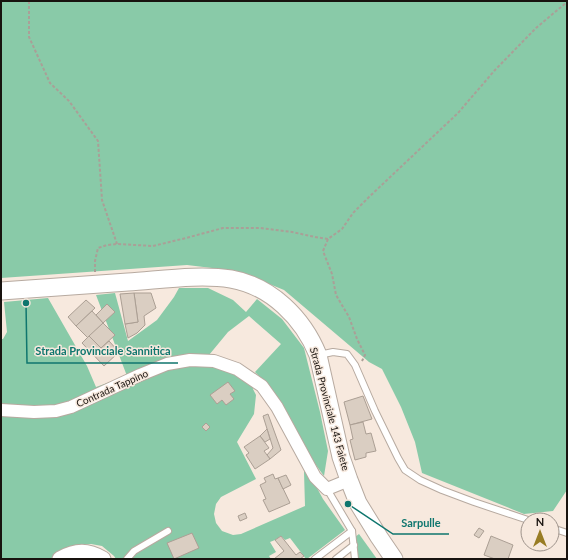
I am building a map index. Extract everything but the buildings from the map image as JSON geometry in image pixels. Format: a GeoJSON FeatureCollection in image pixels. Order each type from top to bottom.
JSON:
{"type":"FeatureCollection","features":[{"type":"Feature","properties":{"kind":"main road","name":"Strada Provinciale 143 Faiete"},"geometry":{"type":"LineString","coordinates":[[1,291],[205,277],[231,279],[270,294],[299,321],[314,345],[318,355],[341,457],[349,480],[358,503],[394,559]]}},
{"type":"Feature","properties":{"kind":"street","name":"Contrada Tappino"},"geometry":{"type":"LineString","coordinates":[[1,410],[34,412],[56,411],[70,407],[167,364],[190,360],[214,361],[237,369],[262,386],[277,407],[315,477],[327,489]]}},
{"type":"Feature","properties":{"kind":"street"},"geometry":{"type":"LineString","coordinates":[[327,489],[349,480]]}},
{"type":"Feature","properties":{"kind":"street"},"geometry":{"type":"LineString","coordinates":[[60,559],[81,552],[96,554],[103,559]]}},
{"type":"Feature","properties":{"kind":"lane"},"geometry":{"type":"LineString","coordinates":[[318,355],[333,352],[347,354],[356,365],[375,411],[405,470],[420,480],[442,490],[520,517]]}},
{"type":"Feature","properties":{"kind":"lane"},"geometry":{"type":"LineString","coordinates":[[327,489],[352,531],[355,559]]}},
{"type":"Feature","properties":{"kind":"lane"},"geometry":{"type":"LineString","coordinates":[[127,559],[134,551],[168,531]]}},
{"type":"Feature","properties":{"kind":"lane"},"geometry":{"type":"LineString","coordinates":[[315,559],[352,531]]}},
{"type":"Feature","properties":{"kind":"lane"},"geometry":{"type":"LineString","coordinates":[[336,559],[354,545]]}},
{"type":"Feature","properties":{"kind":"path"},"geometry":{"type":"LineString","coordinates":[[30,1],[30,37],[50,82],[69,101],[98,141],[102,200],[117,244]]}},
{"type":"Feature","properties":{"kind":"path"},"geometry":{"type":"LineString","coordinates":[[356,365],[362,362],[365,355],[348,317],[336,295],[332,274],[323,251],[328,239],[342,229],[353,213],[369,197],[458,113],[495,70],[536,28],[567,2]]}},
{"type":"Feature","properties":{"kind":"path"},"geometry":{"type":"LineString","coordinates":[[95,284],[95,261],[98,248],[107,245],[117,244],[154,246],[223,228],[260,228],[328,239]]}},
{"type":"Feature","properties":{"kind":"green space"},"geometry":{"type":"Polygon","coordinates":[[[1,1],[567,1],[567,490],[553,511],[520,512],[422,473],[415,442],[401,407],[382,369],[369,362],[284,290],[237,271],[187,265],[1,278],[1,1]]]}},
{"type":"Feature","properties":{"kind":"green space"},"geometry":{"type":"Polygon","coordinates":[[[179,288],[208,288],[233,300],[246,312],[257,299],[282,319],[304,348],[328,451],[324,476],[307,453],[284,409],[255,372],[281,344],[249,316],[228,332],[209,355],[217,364],[252,383],[256,395],[254,414],[237,442],[256,479],[221,497],[216,504],[214,514],[216,523],[222,531],[233,535],[241,534],[305,506],[304,472],[306,468],[323,499],[345,530],[307,559],[290,538],[285,540],[281,536],[270,542],[276,552],[269,556],[271,559],[116,559],[102,546],[91,544],[77,545],[63,550],[50,559],[1,559],[1,339],[3,339],[7,332],[4,302],[48,298],[87,366],[96,387],[127,376],[96,295],[115,293],[128,341],[157,320],[179,288]]]}},
{"type":"Feature","properties":{"kind":"green space"},"geometry":{"type":"Polygon","coordinates":[[[359,534],[377,559],[358,559],[355,537],[359,534]]]}},
{"type":"Feature","properties":{"kind":"place","name":"Strada Provinciale Sannitica"},"geometry":{"type":"Point","coordinates":[26,303]}},
{"type":"Feature","properties":{"kind":"place","name":"Sarpulle"},"geometry":{"type":"Point","coordinates":[348,504]}}]}
